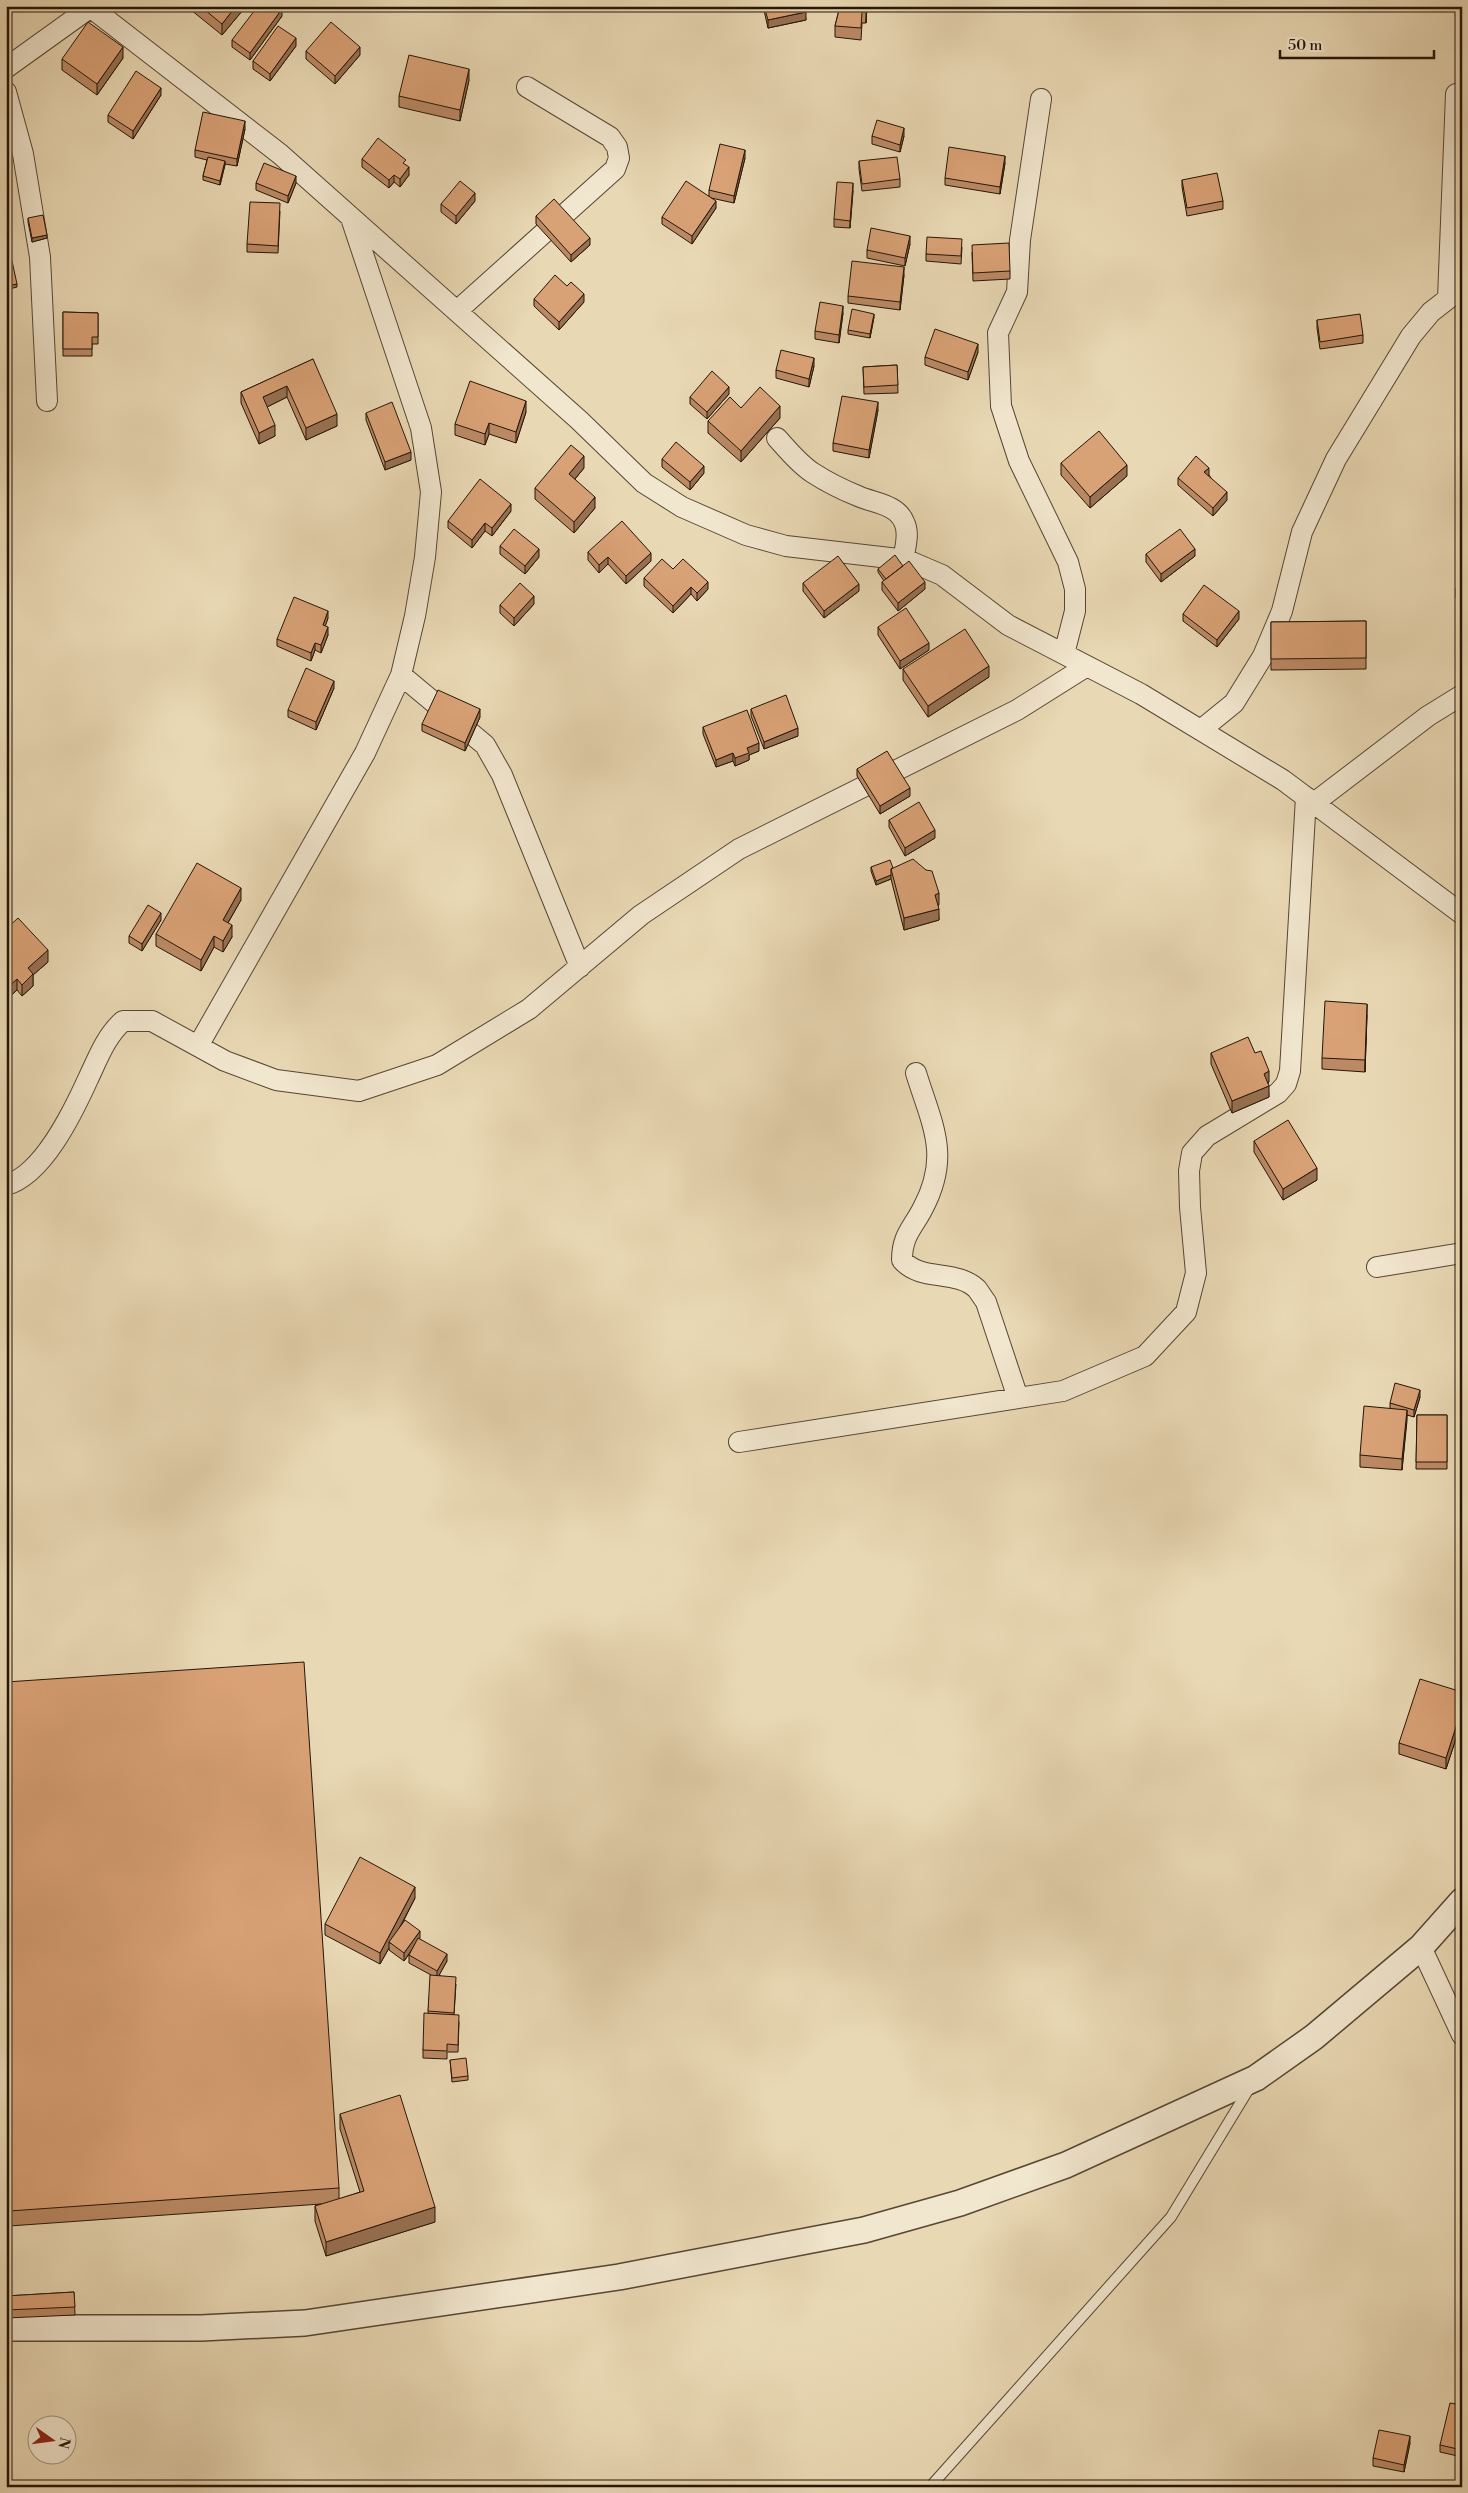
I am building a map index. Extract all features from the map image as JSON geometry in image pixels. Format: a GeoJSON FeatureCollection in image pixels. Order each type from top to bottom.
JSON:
{"type":"FeatureCollection","features":[{"type":"Feature","properties":{"kind":"street"},"geometry":{"type":"LineString","coordinates":[[6,68],[99,9],[280,154],[579,420],[644,483],[682,506],[746,536],[786,546],[903,560],[942,576],[1008,625],[1202,729],[1283,780],[1462,914]]}},
{"type":"Feature","properties":{"kind":"street"},"geometry":{"type":"LineString","coordinates":[[458,311],[588,196],[615,169],[619,158],[617,147],[610,137],[527,87]]}},
{"type":"Feature","properties":{"kind":"street"},"geometry":{"type":"LineString","coordinates":[[6,92],[23,154],[40,257],[47,401]]}},
{"type":"Feature","properties":{"kind":"street"},"geometry":{"type":"LineString","coordinates":[[1202,729],[1234,703],[1263,656],[1282,611],[1302,532],[1336,459],[1411,336],[1431,312],[1455,293],[1456,94]]}},
{"type":"Feature","properties":{"kind":"street"},"geometry":{"type":"LineString","coordinates":[[1041,99],[1020,240],[1017,292],[998,333],[1001,406],[1019,461],[1068,562],[1075,589],[1075,612],[1064,654]]}},
{"type":"Feature","properties":{"kind":"street"},"geometry":{"type":"LineString","coordinates":[[198,1046],[365,753],[401,675],[415,616],[425,557],[431,492],[421,428],[351,216]]}},
{"type":"Feature","properties":{"kind":"street"},"geometry":{"type":"LineString","coordinates":[[777,438],[796,459],[813,473],[859,496],[888,506],[900,515],[905,522],[907,534],[903,560]]}},
{"type":"Feature","properties":{"kind":"street"},"geometry":{"type":"LineString","coordinates":[[6,1185],[19,1182],[43,1158],[79,1100],[111,1032],[123,1021],[152,1021],[225,1060],[276,1080],[359,1091],[437,1065],[529,1009],[641,915],[739,849],[1017,710],[1087,666]]}},
{"type":"Feature","properties":{"kind":"street"},"geometry":{"type":"LineString","coordinates":[[401,675],[485,746],[502,775],[580,967]]}},
{"type":"Feature","properties":{"kind":"street"},"geometry":{"type":"LineString","coordinates":[[1310,800],[1428,716],[1462,695]]}},
{"type":"Feature","properties":{"kind":"street"},"geometry":{"type":"LineString","coordinates":[[739,1442],[1064,1391],[1145,1356],[1186,1312],[1196,1273],[1190,1207],[1189,1171],[1192,1153],[1207,1136],[1278,1093],[1286,1084],[1290,1071],[1310,800]]}},
{"type":"Feature","properties":{"kind":"street"},"geometry":{"type":"LineString","coordinates":[[916,1073],[939,1149],[936,1179],[923,1210],[906,1234],[902,1248],[902,1260],[909,1269],[960,1279],[976,1288],[986,1302],[1018,1398]]}},
{"type":"Feature","properties":{"kind":"street"},"geometry":{"type":"LineString","coordinates":[[1377,1267],[1462,1253]]}},
{"type":"Feature","properties":{"kind":"street"},"geometry":{"type":"LineString","coordinates":[[6,2328],[201,2328],[305,2323],[619,2277],[864,2230],[960,2203],[1066,2165],[1256,2078],[1314,2037],[1421,1947],[1462,1901]]}},
{"type":"Feature","properties":{"kind":"street"},"geometry":{"type":"LineString","coordinates":[[1421,1947],[1462,2035]]}},
{"type":"Feature","properties":{"kind":"lane"},"geometry":{"type":"LineString","coordinates":[[930,2487],[1171,2217],[1256,2078]]}},
{"type":"Feature","properties":{"kind":"building"},"geometry":{"type":"Polygon","coordinates":[[[200,6],[236,6],[222,24],[200,6]]]}},
{"type":"Feature","properties":{"kind":"building"},"geometry":{"type":"Polygon","coordinates":[[[258,6],[279,6],[282,9],[250,53],[232,40],[258,6]]]}},
{"type":"Feature","properties":{"kind":"building"},"geometry":{"type":"Polygon","coordinates":[[[764,6],[804,6],[806,12],[768,20],[764,6]]]}},
{"type":"Feature","properties":{"kind":"building"},"geometry":{"type":"Polygon","coordinates":[[[840,6],[866,6],[866,12],[862,12],[861,28],[835,26],[840,6]]]}},
{"type":"Feature","properties":{"kind":"building"},"geometry":{"type":"Polygon","coordinates":[[[88,22],[123,47],[97,84],[62,59],[88,22]]]}},
{"type":"Feature","properties":{"kind":"building"},"geometry":{"type":"Polygon","coordinates":[[[331,22],[360,47],[335,76],[306,51],[331,22]]]}},
{"type":"Feature","properties":{"kind":"building"},"geometry":{"type":"Polygon","coordinates":[[[278,26],[296,38],[270,74],[253,61],[278,26]]]}},
{"type":"Feature","properties":{"kind":"building"},"geometry":{"type":"Polygon","coordinates":[[[409,55],[469,69],[460,110],[399,96],[409,55]]]}},
{"type":"Feature","properties":{"kind":"building"},"geometry":{"type":"Polygon","coordinates":[[[136,71],[161,88],[133,131],[108,115],[136,71]]]}},
{"type":"Feature","properties":{"kind":"building"},"geometry":{"type":"Polygon","coordinates":[[[203,112],[245,121],[237,159],[195,150],[203,112]]]}},
{"type":"Feature","properties":{"kind":"building"},"geometry":{"type":"Polygon","coordinates":[[[877,120],[904,128],[900,145],[872,136],[877,120]]]}},
{"type":"Feature","properties":{"kind":"building"},"geometry":{"type":"Polygon","coordinates":[[[378,138],[406,160],[403,163],[409,167],[400,179],[394,175],[389,180],[362,159],[378,138]]]}},
{"type":"Feature","properties":{"kind":"building"},"geometry":{"type":"Polygon","coordinates":[[[720,144],[745,150],[734,196],[709,190],[720,144]]]}},
{"type":"Feature","properties":{"kind":"building"},"geometry":{"type":"Polygon","coordinates":[[[949,147],[1005,156],[1000,187],[945,178],[949,147]]]}},
{"type":"Feature","properties":{"kind":"building"},"geometry":{"type":"Polygon","coordinates":[[[208,157],[225,161],[220,181],[203,176],[208,157]]]}},
{"type":"Feature","properties":{"kind":"building"},"geometry":{"type":"Polygon","coordinates":[[[897,157],[900,179],[862,184],[859,161],[897,157]]]}},
{"type":"Feature","properties":{"kind":"building"},"geometry":{"type":"Polygon","coordinates":[[[264,163],[296,176],[288,196],[256,183],[264,163]]]}},
{"type":"Feature","properties":{"kind":"building"},"geometry":{"type":"Polygon","coordinates":[[[1217,173],[1223,201],[1187,208],[1182,180],[1217,173]]]}},
{"type":"Feature","properties":{"kind":"building"},"geometry":{"type":"Polygon","coordinates":[[[460,181],[475,193],[456,216],[441,204],[460,181]]]}},
{"type":"Feature","properties":{"kind":"building"},"geometry":{"type":"Polygon","coordinates":[[[686,181],[716,201],[692,236],[662,217],[686,181]]]}},
{"type":"Feature","properties":{"kind":"building"},"geometry":{"type":"Polygon","coordinates":[[[837,182],[853,183],[850,221],[834,219],[837,182]]]}},
{"type":"Feature","properties":{"kind":"building"},"geometry":{"type":"Polygon","coordinates":[[[554,199],[590,238],[571,255],[536,216],[554,199]]]}},
{"type":"Feature","properties":{"kind":"building"},"geometry":{"type":"Polygon","coordinates":[[[250,202],[280,203],[278,246],[247,244],[250,202]]]}},
{"type":"Feature","properties":{"kind":"building"},"geometry":{"type":"Polygon","coordinates":[[[43,215],[47,235],[32,238],[28,218],[43,215]]]}},
{"type":"Feature","properties":{"kind":"building"},"geometry":{"type":"Polygon","coordinates":[[[871,228],[910,236],[905,258],[867,250],[871,228]]]}},
{"type":"Feature","properties":{"kind":"building"},"geometry":{"type":"Polygon","coordinates":[[[927,237],[962,239],[961,256],[926,254],[927,237]]]}},
{"type":"Feature","properties":{"kind":"building"},"geometry":{"type":"Polygon","coordinates":[[[1009,243],[1010,271],[973,273],[972,245],[1009,243]]]}},
{"type":"Feature","properties":{"kind":"building"},"geometry":{"type":"Polygon","coordinates":[[[12,261],[17,284],[6,286],[6,262],[12,261]]]}},
{"type":"Feature","properties":{"kind":"building"},"geometry":{"type":"Polygon","coordinates":[[[852,261],[904,267],[900,302],[848,296],[852,261]]]}},
{"type":"Feature","properties":{"kind":"building"},"geometry":{"type":"Polygon","coordinates":[[[555,275],[567,286],[571,282],[584,294],[559,322],[534,299],[555,275]]]}},
{"type":"Feature","properties":{"kind":"building"},"geometry":{"type":"Polygon","coordinates":[[[820,302],[843,306],[839,335],[815,331],[820,302]]]}},
{"type":"Feature","properties":{"kind":"building"},"geometry":{"type":"Polygon","coordinates":[[[852,309],[874,314],[870,334],[848,330],[852,309]]]}},
{"type":"Feature","properties":{"kind":"building"},"geometry":{"type":"Polygon","coordinates":[[[63,312],[98,313],[98,337],[92,337],[92,349],[63,349],[63,312]]]}},
{"type":"Feature","properties":{"kind":"building"},"geometry":{"type":"Polygon","coordinates":[[[1360,314],[1363,335],[1320,342],[1317,320],[1360,314]]]}},
{"type":"Feature","properties":{"kind":"building"},"geometry":{"type":"Polygon","coordinates":[[[935,329],[978,344],[968,372],[925,357],[935,329]]]}},
{"type":"Feature","properties":{"kind":"building"},"geometry":{"type":"Polygon","coordinates":[[[781,350],[814,358],[809,379],[776,370],[781,350]]]}},
{"type":"Feature","properties":{"kind":"building"},"geometry":{"type":"Polygon","coordinates":[[[313,359],[337,414],[306,428],[287,386],[263,397],[275,425],[259,433],[241,392],[313,359]]]}},
{"type":"Feature","properties":{"kind":"building"},"geometry":{"type":"Polygon","coordinates":[[[897,365],[898,385],[864,387],[863,367],[897,365]]]}},
{"type":"Feature","properties":{"kind":"building"},"geometry":{"type":"Polygon","coordinates":[[[712,371],[729,387],[707,412],[690,397],[712,371]]]}},
{"type":"Feature","properties":{"kind":"building"},"geometry":{"type":"Polygon","coordinates":[[[470,381],[526,401],[516,432],[489,423],[485,434],[455,424],[470,381]]]}},
{"type":"Feature","properties":{"kind":"building"},"geometry":{"type":"Polygon","coordinates":[[[760,387],[780,406],[741,451],[708,421],[730,397],[741,408],[760,387]]]}},
{"type":"Feature","properties":{"kind":"building"},"geometry":{"type":"Polygon","coordinates":[[[842,396],[878,402],[869,450],[833,443],[842,396]]]}},
{"type":"Feature","properties":{"kind":"building"},"geometry":{"type":"Polygon","coordinates":[[[392,402],[411,452],[385,462],[366,413],[392,402]]]}},
{"type":"Feature","properties":{"kind":"building"},"geometry":{"type":"Polygon","coordinates":[[[1099,431],[1127,465],[1090,497],[1061,463],[1099,431]]]}},
{"type":"Feature","properties":{"kind":"building"},"geometry":{"type":"Polygon","coordinates":[[[676,442],[704,466],[690,482],[662,459],[676,442]]]}},
{"type":"Feature","properties":{"kind":"building"},"geometry":{"type":"Polygon","coordinates":[[[571,445],[584,456],[569,474],[595,497],[574,522],[535,488],[571,445]]]}},
{"type":"Feature","properties":{"kind":"building"},"geometry":{"type":"Polygon","coordinates":[[[1196,456],[1209,468],[1204,472],[1227,492],[1213,508],[1178,478],[1196,456]]]}},
{"type":"Feature","properties":{"kind":"building"},"geometry":{"type":"Polygon","coordinates":[[[480,479],[511,504],[492,528],[485,523],[472,540],[448,521],[480,479]]]}},
{"type":"Feature","properties":{"kind":"building"},"geometry":{"type":"Polygon","coordinates":[[[622,521],[651,553],[626,576],[608,557],[599,565],[588,552],[622,521]]]}},
{"type":"Feature","properties":{"kind":"building"},"geometry":{"type":"Polygon","coordinates":[[[514,529],[539,549],[525,566],[500,546],[514,529]]]}},
{"type":"Feature","properties":{"kind":"building"},"geometry":{"type":"Polygon","coordinates":[[[1180,529],[1195,549],[1161,574],[1146,554],[1180,529]]]}},
{"type":"Feature","properties":{"kind":"building"},"geometry":{"type":"Polygon","coordinates":[[[895,555],[903,566],[886,579],[878,569],[895,555]]]}},
{"type":"Feature","properties":{"kind":"building"},"geometry":{"type":"Polygon","coordinates":[[[838,556],[859,584],[824,611],[803,583],[838,556]]]}},
{"type":"Feature","properties":{"kind":"building"},"geometry":{"type":"Polygon","coordinates":[[[662,559],[673,569],[683,559],[708,582],[697,593],[691,587],[673,606],[644,578],[662,559]]]}},
{"type":"Feature","properties":{"kind":"building"},"geometry":{"type":"Polygon","coordinates":[[[909,561],[925,582],[898,603],[882,582],[909,561]]]}},
{"type":"Feature","properties":{"kind":"building"},"geometry":{"type":"Polygon","coordinates":[[[1462,563],[1462,591],[1456,590],[1462,563]]]}},
{"type":"Feature","properties":{"kind":"building"},"geometry":{"type":"Polygon","coordinates":[[[520,583],[534,596],[514,618],[500,605],[520,583]]]}},
{"type":"Feature","properties":{"kind":"building"},"geometry":{"type":"Polygon","coordinates":[[[1204,585],[1239,611],[1217,640],[1183,614],[1204,585]]]}},
{"type":"Feature","properties":{"kind":"building"},"geometry":{"type":"Polygon","coordinates":[[[294,597],[328,611],[323,625],[328,627],[321,645],[315,643],[311,653],[277,639],[294,597]]]}},
{"type":"Feature","properties":{"kind":"building"},"geometry":{"type":"Polygon","coordinates":[[[906,608],[929,643],[900,661],[878,627],[906,608]]]}},
{"type":"Feature","properties":{"kind":"building"},"geometry":{"type":"Polygon","coordinates":[[[1366,621],[1366,658],[1271,659],[1271,622],[1366,621]]]}},
{"type":"Feature","properties":{"kind":"building"},"geometry":{"type":"Polygon","coordinates":[[[965,629],[989,666],[928,706],[903,669],[965,629]]]}},
{"type":"Feature","properties":{"kind":"building"},"geometry":{"type":"Polygon","coordinates":[[[306,668],[334,681],[316,722],[288,710],[306,668]]]}},
{"type":"Feature","properties":{"kind":"building"},"geometry":{"type":"Polygon","coordinates":[[[438,690],[480,709],[465,743],[422,724],[438,690]]]}},
{"type":"Feature","properties":{"kind":"building"},"geometry":{"type":"Polygon","coordinates":[[[786,695],[798,728],[764,742],[751,709],[786,695]]]}},
{"type":"Feature","properties":{"kind":"building"},"geometry":{"type":"Polygon","coordinates":[[[747,710],[759,743],[747,748],[749,753],[735,758],[733,753],[716,760],[703,727],[747,710]]]}},
{"type":"Feature","properties":{"kind":"building"},"geometry":{"type":"Polygon","coordinates":[[[887,751],[910,788],[880,806],[857,769],[887,751]]]}},
{"type":"Feature","properties":{"kind":"building"},"geometry":{"type":"Polygon","coordinates":[[[919,802],[935,830],[905,848],[889,820],[919,802]]]}},
{"type":"Feature","properties":{"kind":"building"},"geometry":{"type":"Polygon","coordinates":[[[913,859],[926,870],[932,871],[939,893],[935,895],[939,909],[904,918],[891,869],[913,859]]]}},
{"type":"Feature","properties":{"kind":"building"},"geometry":{"type":"Polygon","coordinates":[[[890,860],[893,868],[891,869],[891,875],[876,881],[871,867],[890,860]]]}},
{"type":"Feature","properties":{"kind":"building"},"geometry":{"type":"Polygon","coordinates":[[[197,863],[241,888],[223,920],[232,925],[223,941],[214,936],[201,960],[156,934],[197,863]]]}},
{"type":"Feature","properties":{"kind":"building"},"geometry":{"type":"Polygon","coordinates":[[[148,905],[161,913],[142,944],[129,936],[148,905]]]}},
{"type":"Feature","properties":{"kind":"building"},"geometry":{"type":"Polygon","coordinates":[[[18,918],[48,950],[28,968],[33,974],[22,985],[17,979],[7,988],[6,929],[18,918]]]}},
{"type":"Feature","properties":{"kind":"building"},"geometry":{"type":"Polygon","coordinates":[[[1325,1001],[1367,1004],[1365,1060],[1322,1058],[1325,1001]]]}},
{"type":"Feature","properties":{"kind":"building"},"geometry":{"type":"Polygon","coordinates":[[[1248,1037],[1255,1053],[1261,1051],[1269,1071],[1264,1074],[1269,1086],[1232,1101],[1211,1053],[1248,1037]]]}},
{"type":"Feature","properties":{"kind":"building"},"geometry":{"type":"Polygon","coordinates":[[[1288,1120],[1317,1168],[1283,1189],[1254,1141],[1288,1120]]]}},
{"type":"Feature","properties":{"kind":"building"},"geometry":{"type":"Polygon","coordinates":[[[1395,1383],[1420,1390],[1414,1410],[1390,1403],[1395,1383]]]}},
{"type":"Feature","properties":{"kind":"building"},"geometry":{"type":"Polygon","coordinates":[[[1364,1406],[1407,1410],[1402,1459],[1360,1455],[1364,1406]]]}},
{"type":"Feature","properties":{"kind":"building"},"geometry":{"type":"Polygon","coordinates":[[[1417,1415],[1447,1415],[1447,1462],[1416,1462],[1417,1415]]]}},
{"type":"Feature","properties":{"kind":"building"},"geometry":{"type":"Polygon","coordinates":[[[304,1662],[339,2188],[9,2211],[6,2207],[6,1682],[304,1662]]]}},
{"type":"Feature","properties":{"kind":"building"},"geometry":{"type":"Polygon","coordinates":[[[1420,1679],[1462,1692],[1462,1708],[1446,1758],[1399,1743],[1420,1679]]]}},
{"type":"Feature","properties":{"kind":"building"},"geometry":{"type":"Polygon","coordinates":[[[360,1857],[415,1887],[380,1953],[325,1924],[360,1857]]]}},
{"type":"Feature","properties":{"kind":"building"},"geometry":{"type":"Polygon","coordinates":[[[405,1920],[420,1931],[404,1953],[389,1942],[405,1920]]]}},
{"type":"Feature","properties":{"kind":"building"},"geometry":{"type":"Polygon","coordinates":[[[418,1938],[447,1954],[437,1971],[409,1955],[418,1938]]]}},
{"type":"Feature","properties":{"kind":"building"},"geometry":{"type":"Polygon","coordinates":[[[430,1975],[456,1977],[454,2013],[428,2011],[430,1975]]]}},
{"type":"Feature","properties":{"kind":"building"},"geometry":{"type":"Polygon","coordinates":[[[424,2013],[459,2015],[458,2045],[447,2044],[447,2051],[423,2050],[424,2013]]]}},
{"type":"Feature","properties":{"kind":"building"},"geometry":{"type":"Polygon","coordinates":[[[466,2058],[468,2076],[452,2078],[450,2060],[466,2058]]]}},
{"type":"Feature","properties":{"kind":"building"},"geometry":{"type":"Polygon","coordinates":[[[400,2095],[435,2207],[326,2242],[315,2206],[364,2191],[340,2114],[400,2095]]]}},
{"type":"Feature","properties":{"kind":"building"},"geometry":{"type":"Polygon","coordinates":[[[74,2292],[75,2307],[6,2310],[6,2296],[74,2292]]]}},
{"type":"Feature","properties":{"kind":"building"},"geometry":{"type":"Polygon","coordinates":[[[1450,2403],[1462,2405],[1462,2450],[1440,2445],[1450,2403]]]}},
{"type":"Feature","properties":{"kind":"building"},"geometry":{"type":"Polygon","coordinates":[[[1379,2430],[1410,2436],[1404,2465],[1373,2458],[1379,2430]]]}}]}
